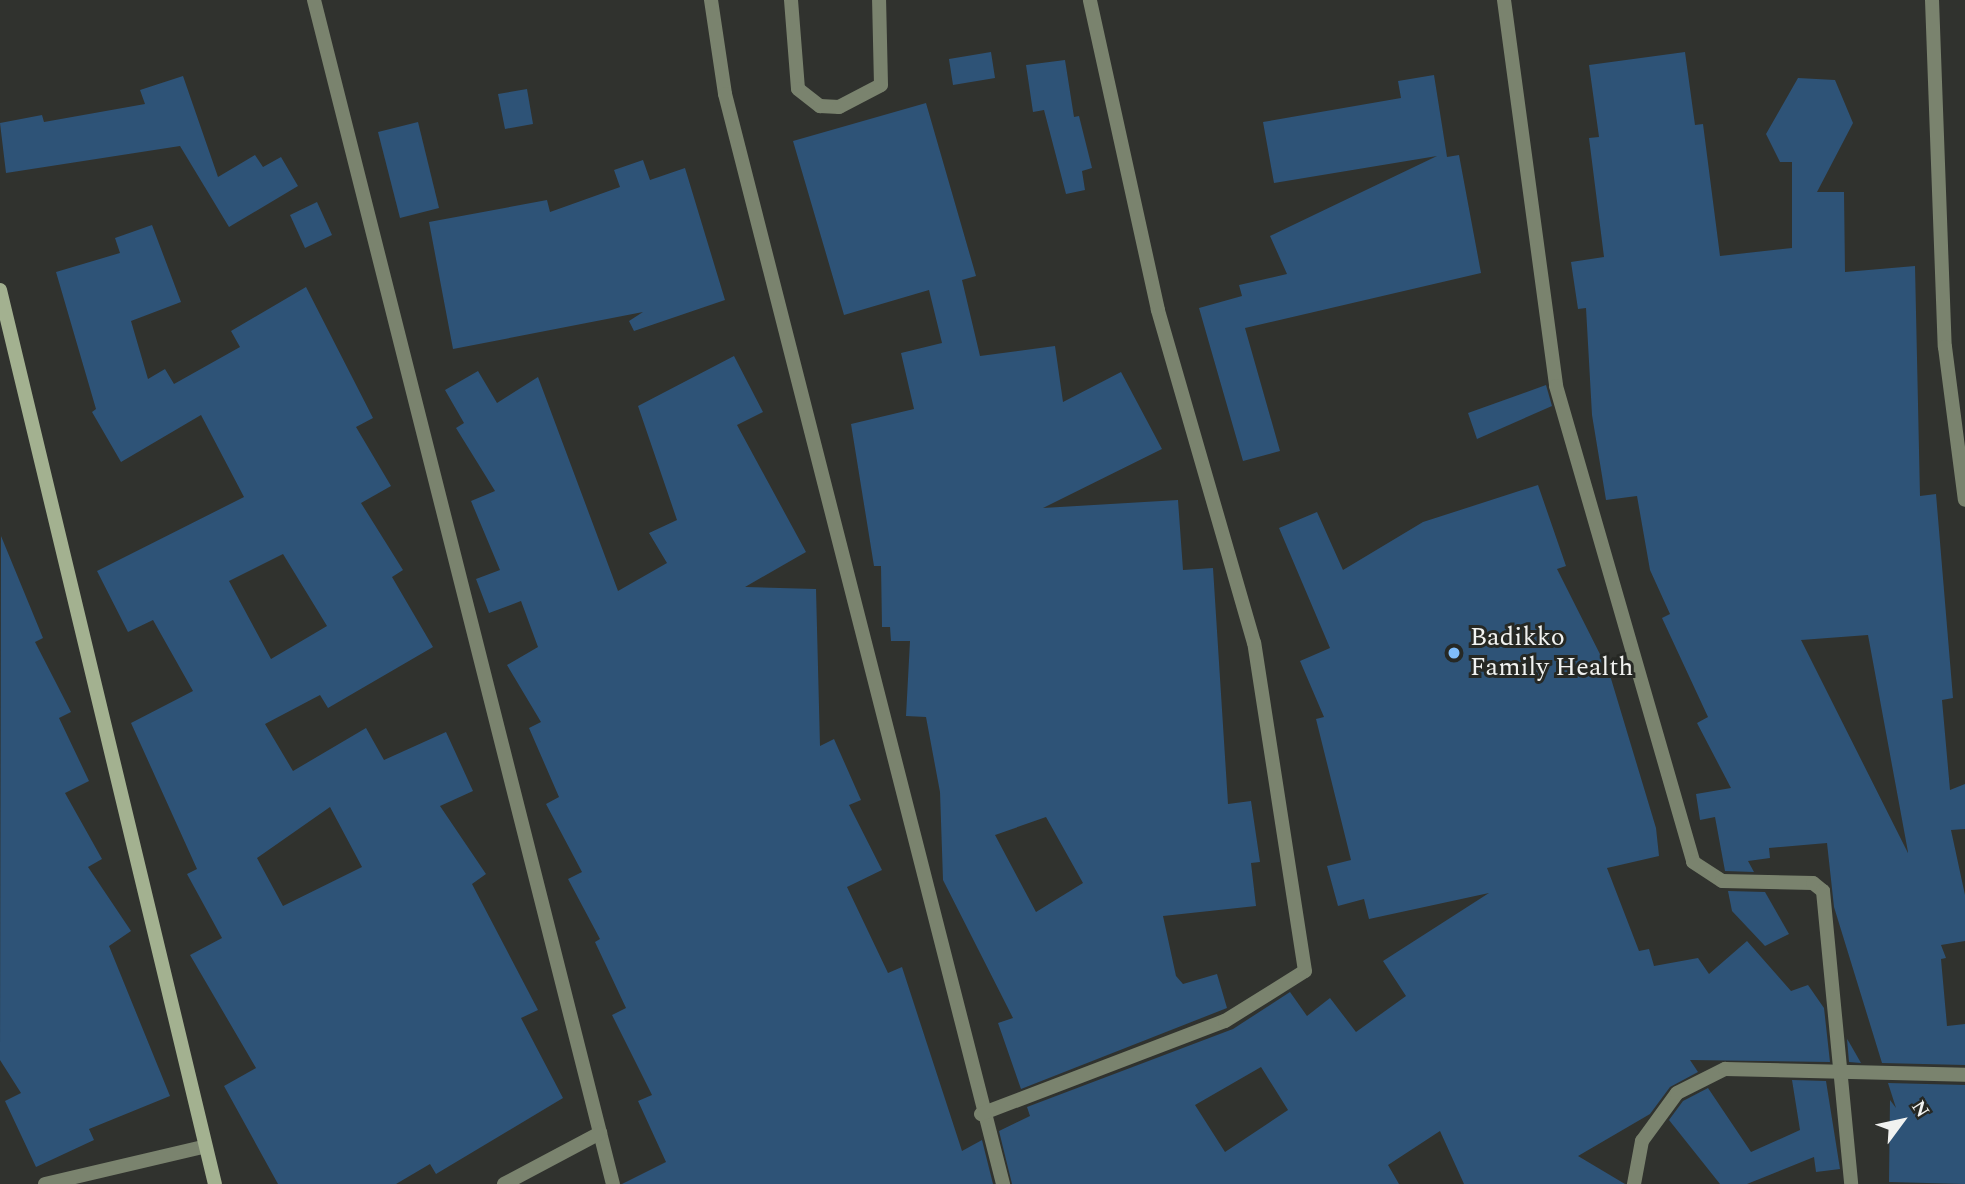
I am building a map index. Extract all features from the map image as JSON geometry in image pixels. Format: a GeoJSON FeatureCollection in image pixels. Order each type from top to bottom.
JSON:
{"type":"FeatureCollection","features":[{"type":"Feature","properties":{"kind":"street"},"geometry":{"type":"LineString","coordinates":[[314,0],[613,1184]]}},
{"type":"Feature","properties":{"kind":"street"},"geometry":{"type":"LineString","coordinates":[[711,0],[725,94],[981,1114],[1003,1184]]}},
{"type":"Feature","properties":{"kind":"street"},"geometry":{"type":"LineString","coordinates":[[791,0],[798,89],[820,106],[839,107],[881,85],[880,0]]}},
{"type":"Feature","properties":{"kind":"street"},"geometry":{"type":"LineString","coordinates":[[981,1114],[1225,1021],[1305,971],[1254,643],[1158,310],[1090,0]]}},
{"type":"Feature","properties":{"kind":"street"},"geometry":{"type":"LineString","coordinates":[[1504,0],[1556,386],[1693,862],[1722,881],[1813,883],[1824,891],[1851,1184]]}},
{"type":"Feature","properties":{"kind":"street"},"geometry":{"type":"LineString","coordinates":[[1932,0],[1945,347],[1965,500]]}},
{"type":"Feature","properties":{"kind":"street"},"geometry":{"type":"LineString","coordinates":[[0,289],[215,1184]]}},
{"type":"Feature","properties":{"kind":"street"},"geometry":{"type":"LineString","coordinates":[[1634,1184],[1642,1141],[1677,1093],[1725,1069],[1965,1075]]}},
{"type":"Feature","properties":{"kind":"street"},"geometry":{"type":"LineString","coordinates":[[504,1184],[600,1133]]}},
{"type":"Feature","properties":{"kind":"street"},"geometry":{"type":"LineString","coordinates":[[45,1184],[204,1147]]}},
{"type":"Feature","properties":{"kind":"building"},"geometry":{"type":"Polygon","coordinates":[[[991,52],[995,78],[953,85],[949,59],[991,52]]]}},
{"type":"Feature","properties":{"kind":"building"},"geometry":{"type":"Polygon","coordinates":[[[1685,52],[1695,125],[1703,124],[1720,256],[1792,248],[1792,162],[1780,162],[1766,134],[1798,78],[1835,80],[1853,123],[1817,192],[1844,192],[1845,272],[1915,266],[1920,496],[1936,494],[1953,698],[1942,700],[1950,790],[1965,784],[1965,829],[1951,830],[1965,895],[1965,941],[1941,945],[1946,958],[1941,959],[1947,1026],[1965,1024],[1965,1065],[1882,1063],[1834,907],[1827,843],[1769,848],[1770,858],[1748,861],[1754,872],[1725,871],[1715,817],[1700,820],[1696,794],[1731,788],[1697,723],[1708,717],[1662,618],[1670,614],[1650,570],[1637,496],[1606,500],[1592,415],[1586,308],[1578,309],[1571,262],[1604,257],[1589,138],[1599,137],[1589,65],[1685,52]],[[1868,635],[1801,640],[1908,853],[1868,635]]]}},
{"type":"Feature","properties":{"kind":"building"},"geometry":{"type":"Polygon","coordinates":[[[1065,60],[1074,117],[1079,116],[1092,168],[1082,171],[1085,190],[1066,194],[1044,110],[1033,112],[1026,65],[1065,60]]]}},
{"type":"Feature","properties":{"kind":"building"},"geometry":{"type":"Polygon","coordinates":[[[1434,75],[1447,157],[1459,155],[1481,273],[1245,328],[1280,451],[1243,461],[1199,308],[1242,296],[1239,285],[1287,274],[1270,236],[1437,156],[1274,183],[1263,122],[1401,98],[1398,81],[1434,75]]]}},
{"type":"Feature","properties":{"kind":"building"},"geometry":{"type":"Polygon","coordinates":[[[183,76],[218,177],[255,155],[263,167],[281,157],[298,186],[229,227],[180,146],[6,173],[0,123],[42,115],[44,122],[145,104],[140,90],[183,76]]]}},
{"type":"Feature","properties":{"kind":"building"},"geometry":{"type":"Polygon","coordinates":[[[527,89],[533,124],[505,129],[498,94],[527,89]]]}},
{"type":"Feature","properties":{"kind":"building"},"geometry":{"type":"Polygon","coordinates":[[[926,103],[976,276],[962,280],[980,356],[1055,346],[1063,402],[1121,372],[1162,449],[1043,508],[1178,500],[1183,570],[1213,568],[1228,804],[1251,801],[1260,862],[1251,863],[1256,906],[1163,916],[1176,976],[1183,984],[1217,974],[1227,1008],[1021,1089],[998,1023],[1013,1018],[943,880],[940,792],[926,717],[906,716],[910,641],[891,641],[890,627],[882,627],[881,566],[874,566],[851,424],[914,409],[901,353],[942,343],[929,290],[844,315],[793,141],[926,103]],[[1046,817],[995,835],[1036,912],[1083,883],[1046,817]]]}},
{"type":"Feature","properties":{"kind":"building"},"geometry":{"type":"Polygon","coordinates":[[[418,122],[439,208],[400,218],[378,132],[418,122]]]}},
{"type":"Feature","properties":{"kind":"building"},"geometry":{"type":"Polygon","coordinates":[[[643,160],[650,180],[685,168],[725,300],[634,331],[629,321],[643,312],[453,349],[429,222],[547,200],[550,212],[620,187],[614,170],[643,160]]]}},
{"type":"Feature","properties":{"kind":"building"},"geometry":{"type":"Polygon","coordinates":[[[317,202],[332,235],[305,248],[290,215],[317,202]]]}},
{"type":"Feature","properties":{"kind":"building"},"geometry":{"type":"Polygon","coordinates":[[[152,225],[181,302],[131,321],[148,379],[165,369],[174,384],[240,347],[231,331],[306,287],[373,418],[356,427],[391,486],[361,503],[403,570],[392,577],[433,647],[328,708],[320,695],[265,724],[293,771],[366,728],[384,760],[446,732],[473,791],[440,806],[486,874],[472,884],[538,1010],[521,1018],[563,1098],[436,1174],[430,1164],[396,1184],[278,1184],[224,1086],[256,1068],[190,955],[222,938],[187,874],[197,869],[131,723],[193,691],[153,620],[128,632],[97,571],[244,497],[201,415],[121,462],[92,412],[96,409],[56,272],[120,253],[115,238],[152,225]],[[283,554],[229,581],[271,659],[327,626],[283,554]],[[330,807],[257,858],[283,906],[362,867],[330,807]]]}},
{"type":"Feature","properties":{"kind":"building"},"geometry":{"type":"Polygon","coordinates":[[[734,356],[763,412],[737,425],[806,552],[745,587],[816,589],[820,746],[834,739],[861,800],[849,805],[882,870],[847,887],[888,973],[902,967],[962,1151],[982,1140],[993,1184],[622,1184],[666,1162],[638,1101],[652,1095],[612,1015],[626,1008],[595,942],[600,939],[568,879],[582,872],[546,804],[559,797],[529,728],[541,722],[507,665],[538,647],[521,601],[489,613],[476,579],[500,570],[471,501],[495,491],[456,428],[464,423],[445,390],[478,371],[497,403],[538,377],[618,591],[667,563],[649,533],[677,520],[638,406],[734,356]]]}},
{"type":"Feature","properties":{"kind":"building"},"geometry":{"type":"Polygon","coordinates":[[[1546,385],[1552,406],[1477,439],[1468,413],[1546,385]]]}},
{"type":"Feature","properties":{"kind":"building"},"geometry":{"type":"Polygon","coordinates":[[[1538,485],[1566,566],[1557,569],[1609,672],[1656,828],[1659,856],[1607,868],[1639,951],[1649,949],[1654,966],[1698,958],[1709,974],[1747,941],[1791,991],[1808,985],[1824,1008],[1830,1062],[1690,1060],[1698,1072],[1670,1087],[1650,1114],[1578,1156],[1625,1184],[1464,1184],[1440,1131],[1388,1165],[1399,1184],[1012,1184],[999,1131],[1030,1116],[1027,1107],[1233,1029],[1290,992],[1307,1016],[1330,998],[1356,1032],[1406,996],[1383,961],[1489,893],[1369,919],[1364,899],[1338,906],[1327,866],[1351,860],[1316,719],[1324,717],[1300,661],[1330,648],[1279,528],[1317,512],[1343,570],[1423,522],[1538,485]],[[1261,1067],[1195,1105],[1225,1152],[1288,1110],[1261,1067]]]}},
{"type":"Feature","properties":{"kind":"building"},"geometry":{"type":"Polygon","coordinates":[[[1,536],[43,638],[35,642],[71,712],[59,718],[89,781],[65,793],[102,859],[88,867],[131,931],[109,946],[170,1096],[89,1129],[94,1140],[36,1167],[5,1101],[21,1093],[0,1060],[1,536]]]}},
{"type":"Feature","properties":{"kind":"building"},"geometry":{"type":"Polygon","coordinates":[[[1728,891],[1765,892],[1789,934],[1765,946],[1732,911],[1728,891]]]}},
{"type":"Feature","properties":{"kind":"building"},"geometry":{"type":"Polygon","coordinates":[[[1847,1039],[1849,1042],[1861,1063],[1849,1062],[1847,1039]]]}},
{"type":"Feature","properties":{"kind":"building"},"geometry":{"type":"Polygon","coordinates":[[[1792,1080],[1826,1081],[1840,1169],[1816,1172],[1814,1157],[1747,1184],[1720,1184],[1669,1120],[1683,1101],[1708,1088],[1751,1152],[1800,1130],[1792,1080]]]}},
{"type":"Feature","properties":{"kind":"building"},"geometry":{"type":"Polygon","coordinates":[[[1888,1083],[1965,1085],[1965,1184],[1889,1182],[1890,1100],[1896,1108],[1888,1083]]]}},
{"type":"Feature","properties":{"kind":"place","name":"Badikko Family Health"},"geometry":{"type":"Point","coordinates":[1454,653]}}]}
